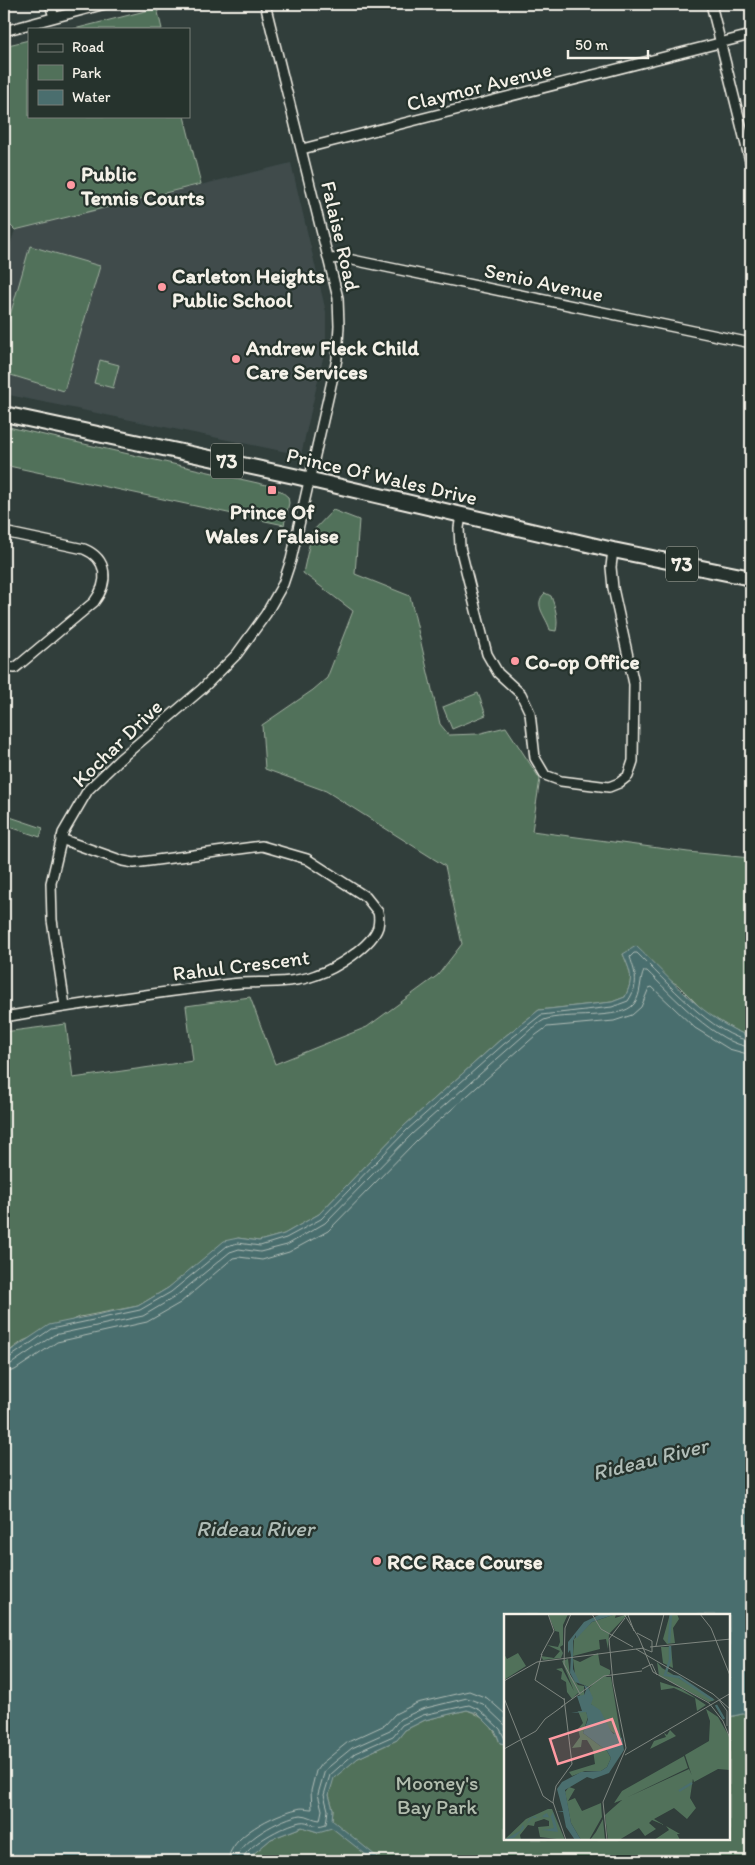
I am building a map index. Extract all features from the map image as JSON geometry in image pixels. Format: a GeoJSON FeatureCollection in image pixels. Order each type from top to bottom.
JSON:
{"type":"FeatureCollection","features":[{"type":"Feature","properties":{"kind":"main road","name":"Prince Of Wales Drive"},"geometry":{"type":"LineString","coordinates":[[4,414],[310,479],[613,550],[751,578]]}},
{"type":"Feature","properties":{"kind":"street"},"geometry":{"type":"LineString","coordinates":[[50,4],[54,17]]}},
{"type":"Feature","properties":{"kind":"street"},"geometry":{"type":"LineString","coordinates":[[4,31],[105,4]]}},
{"type":"Feature","properties":{"kind":"street","name":"Falaise Road"},"geometry":{"type":"LineString","coordinates":[[265,4],[338,298],[340,326],[337,359],[310,479]]}},
{"type":"Feature","properties":{"kind":"street"},"geometry":{"type":"LineString","coordinates":[[711,4],[751,165]]}},
{"type":"Feature","properties":{"kind":"street","name":"Claymor Avenue"},"geometry":{"type":"LineString","coordinates":[[302,149],[751,36]]}},
{"type":"Feature","properties":{"kind":"street","name":"Senio Avenue"},"geometry":{"type":"LineString","coordinates":[[329,259],[343,258],[751,343]]}},
{"type":"Feature","properties":{"kind":"street","name":"Kochar Drive"},"geometry":{"type":"LineString","coordinates":[[65,1006],[52,920],[51,882],[63,834],[88,790],[120,759],[202,689],[237,654],[266,614],[283,584],[291,560],[310,479]]}},
{"type":"Feature","properties":{"kind":"street"},"geometry":{"type":"LineString","coordinates":[[460,514],[460,547],[487,654],[498,673],[521,694],[530,713],[535,758],[545,775],[562,781],[609,786],[619,783],[628,776],[633,761],[634,684],[613,588],[611,567],[613,550]]}},
{"type":"Feature","properties":{"kind":"street"},"geometry":{"type":"LineString","coordinates":[[4,532],[84,549],[93,553],[100,562],[104,574],[100,594],[94,602],[15,668],[4,667]]}},
{"type":"Feature","properties":{"kind":"street","name":"Rahul Crescent"},"geometry":{"type":"LineString","coordinates":[[61,839],[123,861],[141,864],[262,846],[307,859],[366,897],[378,912],[379,918],[378,927],[372,937],[353,954],[331,969],[315,976],[296,980],[231,984],[65,1006]]}},
{"type":"Feature","properties":{"kind":"street"},"geometry":{"type":"LineString","coordinates":[[4,1017],[65,1006]]}},
{"type":"Feature","properties":{"kind":"shaded area","name":"Carleton Heights Public School"},"geometry":{"type":"Polygon","coordinates":[[[291,163],[326,312],[326,345],[301,455],[4,394],[4,263],[15,230],[291,163]]]}},
{"type":"Feature","properties":{"kind":"green space"},"geometry":{"type":"Polygon","coordinates":[[[157,8],[162,28],[78,28],[157,8]]]}},
{"type":"Feature","properties":{"kind":"green space"},"geometry":{"type":"Polygon","coordinates":[[[28,40],[28,118],[184,118],[201,184],[15,230],[4,219],[4,46],[28,40]]]}},
{"type":"Feature","properties":{"kind":"green space"},"geometry":{"type":"Polygon","coordinates":[[[30,246],[100,266],[64,391],[4,373],[4,336],[30,246]]]}},
{"type":"Feature","properties":{"kind":"green space"},"geometry":{"type":"Polygon","coordinates":[[[100,360],[119,365],[113,388],[94,383],[100,360]]]}},
{"type":"Feature","properties":{"kind":"green space"},"geometry":{"type":"Polygon","coordinates":[[[4,426],[271,486],[271,488],[281,491],[288,497],[289,503],[284,525],[4,465],[4,426]]]}},
{"type":"Feature","properties":{"kind":"green space"},"geometry":{"type":"Polygon","coordinates":[[[333,510],[359,520],[355,574],[410,596],[440,724],[449,735],[477,734],[506,727],[540,779],[532,831],[688,852],[751,858],[751,1037],[736,1031],[706,1013],[678,985],[623,954],[630,976],[630,985],[625,997],[612,1002],[539,1010],[500,1040],[404,1126],[319,1214],[284,1234],[259,1241],[238,1238],[168,1288],[138,1306],[80,1317],[23,1341],[4,1355],[4,1032],[66,1024],[73,1078],[193,1061],[186,1006],[250,997],[275,1064],[367,1027],[438,975],[462,944],[445,866],[326,791],[265,769],[262,725],[313,690],[327,678],[353,611],[303,573],[312,532],[333,510]]]}},
{"type":"Feature","properties":{"kind":"green space"},"geometry":{"type":"Polygon","coordinates":[[[545,593],[551,596],[554,604],[557,618],[556,631],[550,630],[540,607],[541,598],[545,593]]]}},
{"type":"Feature","properties":{"kind":"green space"},"geometry":{"type":"Polygon","coordinates":[[[478,693],[486,715],[452,729],[443,707],[478,693]]]}},
{"type":"Feature","properties":{"kind":"green space"},"geometry":{"type":"Polygon","coordinates":[[[4,815],[43,828],[40,837],[4,825],[4,815]]]}},
{"type":"Feature","properties":{"kind":"green space","name":"Mooney's Bay Park"},"geometry":{"type":"Polygon","coordinates":[[[467,1710],[483,1719],[495,1732],[500,1743],[504,1744],[504,1840],[730,1840],[730,1717],[751,1712],[751,1861],[245,1861],[271,1839],[302,1827],[318,1832],[332,1820],[333,1809],[329,1795],[333,1778],[358,1758],[397,1740],[405,1730],[425,1720],[467,1710]]]}},
{"type":"Feature","properties":{"kind":"water","name":"Rideau River"},"geometry":{"type":"Polygon","coordinates":[[[636,946],[689,998],[718,1020],[734,1030],[751,1037],[751,1712],[730,1717],[730,1614],[504,1614],[504,1744],[500,1743],[496,1732],[477,1713],[467,1710],[425,1720],[405,1730],[397,1740],[358,1758],[334,1778],[329,1795],[333,1809],[332,1820],[382,1861],[374,1861],[332,1828],[318,1832],[302,1827],[271,1839],[245,1861],[4,1861],[4,1355],[49,1325],[138,1306],[168,1288],[224,1241],[238,1238],[259,1241],[284,1234],[319,1214],[404,1126],[500,1040],[539,1010],[612,1002],[625,997],[630,985],[630,976],[623,954],[636,946]]]}},
{"type":"Feature","properties":{"kind":"place","name":"Public Tennis Courts"},"geometry":{"type":"Point","coordinates":[71,185]}},
{"type":"Feature","properties":{"kind":"place","name":"Carleton Heights Public School"},"geometry":{"type":"Point","coordinates":[162,287]}},
{"type":"Feature","properties":{"kind":"place","name":"Andrew Fleck Child Care Services"},"geometry":{"type":"Point","coordinates":[236,359]}},
{"type":"Feature","properties":{"kind":"place","name":"Prince Of Wales / Falaise"},"geometry":{"type":"Point","coordinates":[272,490]}},
{"type":"Feature","properties":{"kind":"place","name":"Co-op Office"},"geometry":{"type":"Point","coordinates":[515,661]}},
{"type":"Feature","properties":{"kind":"place","name":"RCC Race Course"},"geometry":{"type":"Point","coordinates":[377,1561]}}]}
